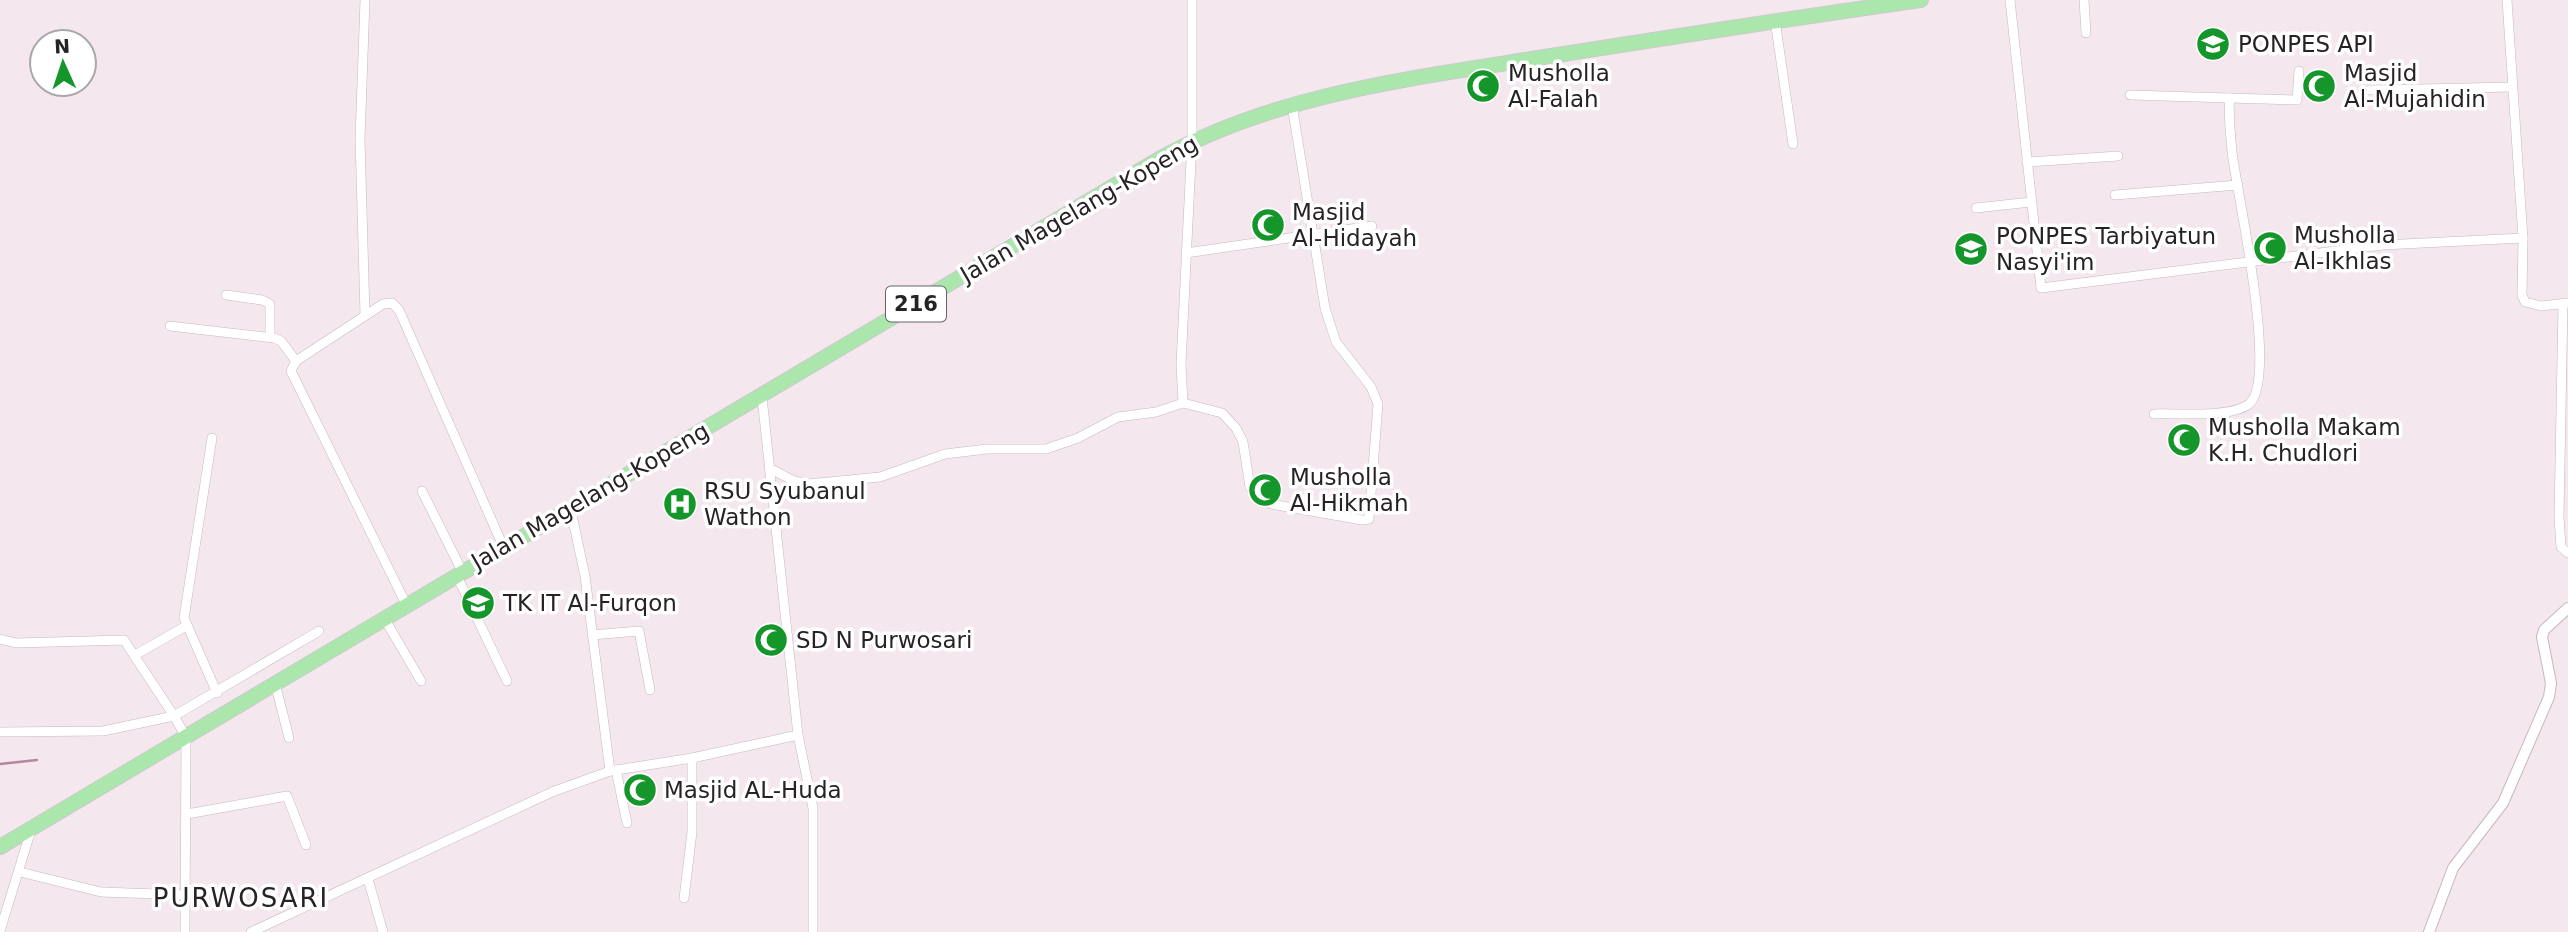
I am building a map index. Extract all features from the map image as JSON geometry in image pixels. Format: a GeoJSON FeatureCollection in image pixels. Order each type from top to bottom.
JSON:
{"type":"FeatureCollection","features":[{"type":"Feature","properties":{"kind":"main road","name":"Jalan Magelang-Kopeng"},"geometry":{"type":"LineString","coordinates":[[0,846],[31,830],[570,506],[762,397],[1192,141],[1340,90],[1775,20],[1921,0]]}},
{"type":"Feature","properties":{"kind":"street"},"geometry":{"type":"LineString","coordinates":[[365,0],[360,139],[365,316]]}},
{"type":"Feature","properties":{"kind":"street"},"geometry":{"type":"LineString","coordinates":[[1183,403],[1181,364],[1192,141],[1192,0]]}},
{"type":"Feature","properties":{"kind":"street"},"geometry":{"type":"LineString","coordinates":[[2010,0],[2041,288],[2416,242],[2523,238]]}},
{"type":"Feature","properties":{"kind":"street"},"geometry":{"type":"LineString","coordinates":[[2084,0],[2086,33]]}},
{"type":"Feature","properties":{"kind":"street"},"geometry":{"type":"LineString","coordinates":[[2507,0],[2525,302],[2541,306],[2566,304],[2558,517],[2561,547],[2568,553]]}},
{"type":"Feature","properties":{"kind":"street"},"geometry":{"type":"LineString","coordinates":[[1775,20],[1793,144]]}},
{"type":"Feature","properties":{"kind":"street"},"geometry":{"type":"LineString","coordinates":[[2130,95],[2297,100],[2299,71]]}},
{"type":"Feature","properties":{"kind":"street"},"geometry":{"type":"LineString","coordinates":[[2370,90],[2512,87]]}},
{"type":"Feature","properties":{"kind":"street"},"geometry":{"type":"LineString","coordinates":[[2154,414],[2234,411],[2252,401],[2260,377],[2251,262],[2232,154],[2229,98]]}},
{"type":"Feature","properties":{"kind":"street"},"geometry":{"type":"LineString","coordinates":[[769,468],[793,481],[808,484],[880,477],[945,454],[987,449],[1046,449],[1078,439],[1118,417],[1156,412],[1183,403],[1222,413],[1236,428],[1242,442],[1250,487],[1257,497],[1271,504],[1369,519],[1378,404],[1371,387],[1336,342],[1325,308],[1292,105]]}},
{"type":"Feature","properties":{"kind":"street"},"geometry":{"type":"LineString","coordinates":[[2027,162],[2118,156]]}},
{"type":"Feature","properties":{"kind":"street"},"geometry":{"type":"LineString","coordinates":[[2115,195],[2238,185]]}},
{"type":"Feature","properties":{"kind":"street"},"geometry":{"type":"LineString","coordinates":[[1976,208],[2031,202]]}},
{"type":"Feature","properties":{"kind":"street"},"geometry":{"type":"LineString","coordinates":[[1186,253],[1372,226]]}},
{"type":"Feature","properties":{"kind":"street"},"geometry":{"type":"LineString","coordinates":[[226,295],[262,300],[270,304],[270,337]]}},
{"type":"Feature","properties":{"kind":"street"},"geometry":{"type":"LineString","coordinates":[[406,604],[292,378],[296,361],[388,302],[399,310],[503,546]]}},
{"type":"Feature","properties":{"kind":"street"},"geometry":{"type":"LineString","coordinates":[[170,326],[270,337],[281,341],[296,361]]}},
{"type":"Feature","properties":{"kind":"street"},"geometry":{"type":"LineString","coordinates":[[762,397],[798,735],[813,808],[813,932]]}},
{"type":"Feature","properties":{"kind":"street"},"geometry":{"type":"LineString","coordinates":[[212,438],[184,607],[186,626],[217,693]]}},
{"type":"Feature","properties":{"kind":"street"},"geometry":{"type":"LineString","coordinates":[[422,491],[507,681]]}},
{"type":"Feature","properties":{"kind":"street"},"geometry":{"type":"LineString","coordinates":[[570,506],[585,576],[613,770],[627,823]]}},
{"type":"Feature","properties":{"kind":"street"},"geometry":{"type":"LineString","coordinates":[[2429,932],[2453,868],[2503,803],[2515,782],[2552,683],[2542,637],[2544,630],[2568,608]]}},
{"type":"Feature","properties":{"kind":"street"},"geometry":{"type":"LineString","coordinates":[[384,618],[421,681]]}},
{"type":"Feature","properties":{"kind":"street"},"geometry":{"type":"LineString","coordinates":[[135,654],[186,626]]}},
{"type":"Feature","properties":{"kind":"street"},"geometry":{"type":"LineString","coordinates":[[0,732],[93,732],[174,716],[319,631]]}},
{"type":"Feature","properties":{"kind":"street"},"geometry":{"type":"LineString","coordinates":[[592,635],[639,631],[650,690]]}},
{"type":"Feature","properties":{"kind":"street"},"geometry":{"type":"LineString","coordinates":[[0,639],[16,643],[118,638],[124,640],[135,654],[186,737],[186,932]]}},
{"type":"Feature","properties":{"kind":"street"},"geometry":{"type":"LineString","coordinates":[[275,683],[289,738]]}},
{"type":"Feature","properties":{"kind":"street"},"geometry":{"type":"LineString","coordinates":[[251,932],[552,792],[613,770],[692,758],[798,735]]}},
{"type":"Feature","properties":{"kind":"street"},"geometry":{"type":"LineString","coordinates":[[684,898],[692,832],[692,758]]}},
{"type":"Feature","properties":{"kind":"street"},"geometry":{"type":"LineString","coordinates":[[187,814],[284,795],[293,805],[306,845]]}},
{"type":"Feature","properties":{"kind":"street"},"geometry":{"type":"LineString","coordinates":[[0,932],[31,830]]}},
{"type":"Feature","properties":{"kind":"street"},"geometry":{"type":"LineString","coordinates":[[20,872],[101,891],[186,895]]}},
{"type":"Feature","properties":{"kind":"street"},"geometry":{"type":"LineString","coordinates":[[368,879],[383,932]]}},
{"type":"Feature","properties":{"kind":"waterway"},"geometry":{"type":"LineString","coordinates":[[0,764],[37,760]]}},
{"type":"Feature","properties":{"kind":"place","name":"PONPES API"},"geometry":{"type":"Point","coordinates":[2213,44]}},
{"type":"Feature","properties":{"kind":"place","name":"Musholla Al-Falah"},"geometry":{"type":"Point","coordinates":[1483,86]}},
{"type":"Feature","properties":{"kind":"place","name":"Masjid Al-Mujahidin"},"geometry":{"type":"Point","coordinates":[2319,86]}},
{"type":"Feature","properties":{"kind":"place","name":"Masjid Al-Hidayah"},"geometry":{"type":"Point","coordinates":[1268,225]}},
{"type":"Feature","properties":{"kind":"place","name":"Musholla Al-Ikhlas"},"geometry":{"type":"Point","coordinates":[2270,248]}},
{"type":"Feature","properties":{"kind":"place","name":"PONPES Tarbiyatun Nasyi'im"},"geometry":{"type":"Point","coordinates":[1971,249]}},
{"type":"Feature","properties":{"kind":"place","name":"Musholla Makam K.H. Chudlori"},"geometry":{"type":"Point","coordinates":[2184,440]}},
{"type":"Feature","properties":{"kind":"place","name":"Musholla Al-Hikmah"},"geometry":{"type":"Point","coordinates":[1265,490]}},
{"type":"Feature","properties":{"kind":"place","name":"RSU Syubanul Wathon"},"geometry":{"type":"Point","coordinates":[680,504]}},
{"type":"Feature","properties":{"kind":"place","name":"TK IT Al-Furqon"},"geometry":{"type":"Point","coordinates":[478,603]}},
{"type":"Feature","properties":{"kind":"place","name":"SD N Purwosari"},"geometry":{"type":"Point","coordinates":[771,640]}},
{"type":"Feature","properties":{"kind":"place","name":"Masjid AL-Huda"},"geometry":{"type":"Point","coordinates":[640,790]}},
{"type":"Feature","properties":{"kind":"district","name":"PURWOSARI"},"geometry":{"type":"Point","coordinates":[241,898]}}]}
